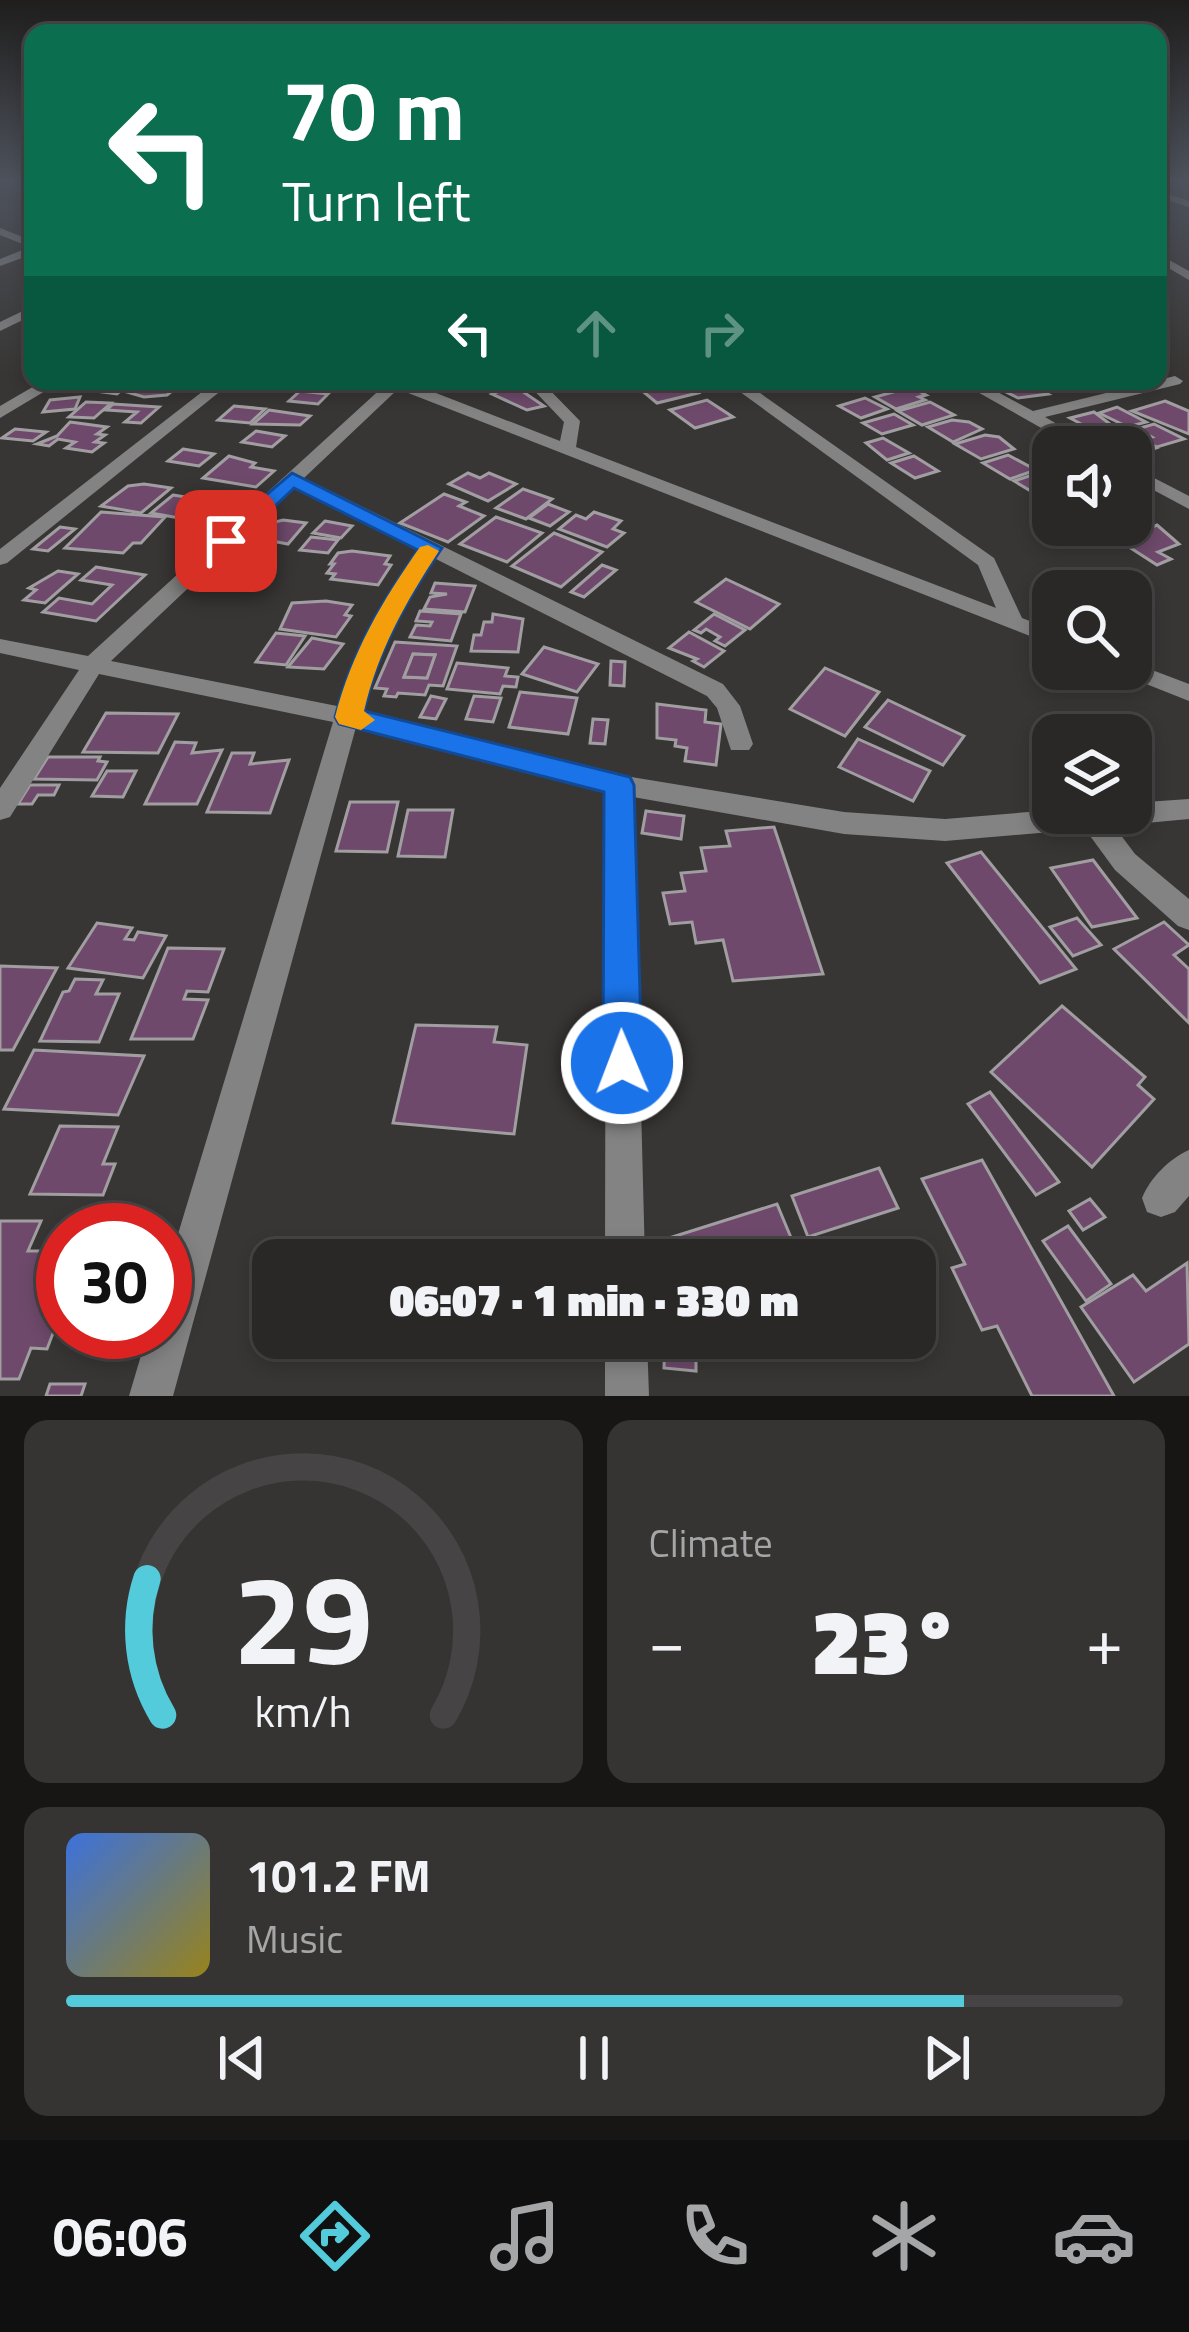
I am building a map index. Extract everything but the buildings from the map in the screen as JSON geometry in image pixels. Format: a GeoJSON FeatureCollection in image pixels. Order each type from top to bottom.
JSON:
{"type":"FeatureCollection","features":[{"type":"Feature","properties":{"kind":"street"},"geometry":{"type":"LineString","coordinates":[[0,413],[39,390]]}},
{"type":"Feature","properties":{"kind":"street"},"geometry":{"type":"LineString","coordinates":[[0,560],[214,390]]}},
{"type":"Feature","properties":{"kind":"street"},"geometry":{"type":"LineString","coordinates":[[0,810],[94,664],[386,390]]}},
{"type":"Feature","properties":{"kind":"street"},"geometry":{"type":"LineString","coordinates":[[415,390],[1032,630]]}},
{"type":"Feature","properties":{"kind":"street"},"geometry":{"type":"LineString","coordinates":[[542,390],[572,422],[566,449]]}},
{"type":"Feature","properties":{"kind":"street"},"geometry":{"type":"LineString","coordinates":[[747,390],[987,562],[1013,622]]}},
{"type":"Feature","properties":{"kind":"street"},"geometry":{"type":"LineString","coordinates":[[983,390],[1050,426]]}},
{"type":"Feature","properties":{"kind":"street"},"geometry":{"type":"LineString","coordinates":[[1032,416],[1135,390]]}},
{"type":"Feature","properties":{"kind":"street"},"geometry":{"type":"LineString","coordinates":[[292,479],[715,690],[728,706],[740,744]]}},
{"type":"Feature","properties":{"kind":"street"},"geometry":{"type":"LineString","coordinates":[[1152,483],[1189,503]]}},
{"type":"Feature","properties":{"kind":"street"},"geometry":{"type":"LineString","coordinates":[[152,1396],[361,666],[393,603],[430,548]]}},
{"type":"Feature","properties":{"kind":"street"},"geometry":{"type":"LineString","coordinates":[[0,646],[349,717],[619,785],[844,824],[945,830],[1032,823]]}},
{"type":"Feature","properties":{"kind":"street"},"geometry":{"type":"LineString","coordinates":[[1152,678],[1189,693]]}},
{"type":"Feature","properties":{"kind":"street"},"geometry":{"type":"LineString","coordinates":[[619,785],[625,1239]]}},
{"type":"Feature","properties":{"kind":"street"},"geometry":{"type":"LineString","coordinates":[[1152,812],[1189,808]]}},
{"type":"Feature","properties":{"kind":"street"},"geometry":{"type":"LineString","coordinates":[[1104,834],[1125,862],[1189,917]]}},
{"type":"Feature","properties":{"kind":"street"},"geometry":{"type":"LineString","coordinates":[[1161,1198],[1189,1169]]}},
{"type":"Feature","properties":{"kind":"street"},"geometry":{"type":"LineString","coordinates":[[626,1359],[627,1396]]}},
{"type":"Feature","properties":{"kind":"slow traffic"},"geometry":{"type":"LineString","coordinates":[[361,720],[349,717],[361,666],[393,603],[428,551]]}},
{"type":"Feature","properties":{"kind":"route"},"geometry":{"type":"LineString","coordinates":[[226,541],[292,479],[430,548],[393,603],[361,666],[349,717],[619,785],[622,1063]]}}]}
